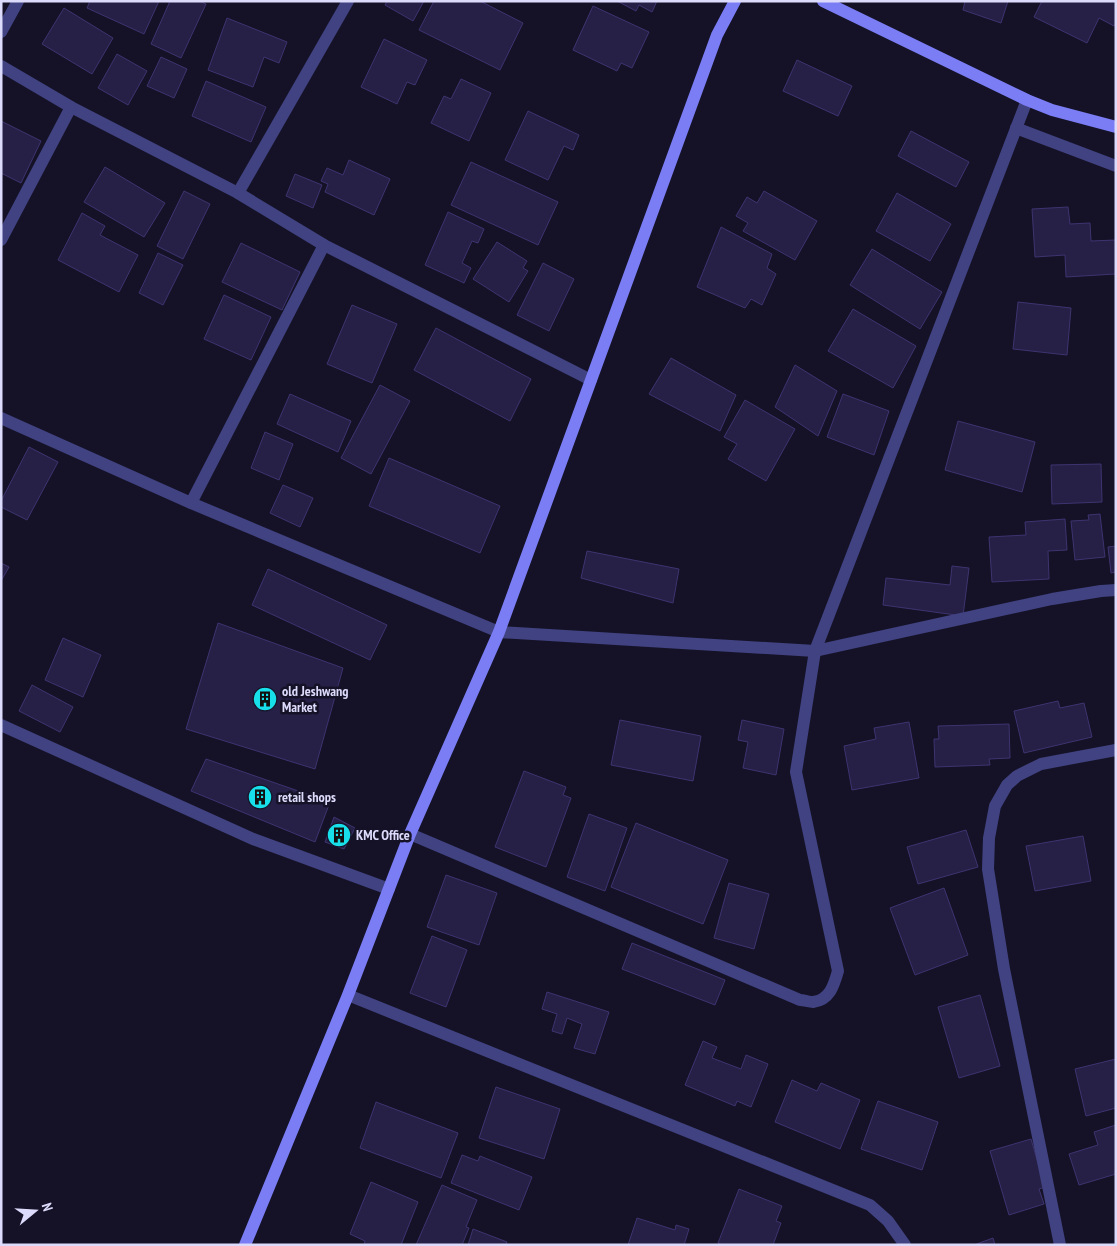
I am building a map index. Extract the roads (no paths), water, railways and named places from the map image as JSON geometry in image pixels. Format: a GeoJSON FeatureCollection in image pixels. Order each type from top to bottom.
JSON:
{"type":"FeatureCollection","features":[{"type":"Feature","properties":{"kind":"street"},"geometry":{"type":"LineString","coordinates":[[1,32],[18,1]]}},
{"type":"Feature","properties":{"kind":"street"},"geometry":{"type":"LineString","coordinates":[[238,193],[348,1]]}},
{"type":"Feature","properties":{"kind":"street"},"geometry":{"type":"LineString","coordinates":[[245,1245],[348,995],[410,834],[499,632],[717,35],[735,1]]}},
{"type":"Feature","properties":{"kind":"street"},"geometry":{"type":"LineString","coordinates":[[823,1],[1027,100],[1052,110],[1116,127]]}},
{"type":"Feature","properties":{"kind":"street"},"geometry":{"type":"LineString","coordinates":[[1,66],[72,107],[238,193],[324,245],[591,380]]}},
{"type":"Feature","properties":{"kind":"street"},"geometry":{"type":"LineString","coordinates":[[410,834],[800,1000],[813,1002],[826,996],[833,988],[838,971],[796,772],[816,651],[1027,100]]}},
{"type":"Feature","properties":{"kind":"street"},"geometry":{"type":"LineString","coordinates":[[1,240],[72,107]]}},
{"type":"Feature","properties":{"kind":"street"},"geometry":{"type":"LineString","coordinates":[[1016,128],[1116,166]]}},
{"type":"Feature","properties":{"kind":"street"},"geometry":{"type":"LineString","coordinates":[[191,503],[324,245]]}},
{"type":"Feature","properties":{"kind":"street"},"geometry":{"type":"LineString","coordinates":[[1,418],[191,503],[499,632],[816,651],[1052,599],[1116,590]]}},
{"type":"Feature","properties":{"kind":"street"},"geometry":{"type":"LineString","coordinates":[[1,725],[253,839],[389,889]]}},
{"type":"Feature","properties":{"kind":"street"},"geometry":{"type":"LineString","coordinates":[[1060,1245],[1004,969],[988,869],[989,838],[995,806],[1007,785],[1017,776],[1042,764],[1116,750]]}},
{"type":"Feature","properties":{"kind":"street"},"geometry":{"type":"LineString","coordinates":[[348,995],[870,1205],[888,1221],[905,1245]]}},
{"type":"Feature","properties":{"kind":"place","name":"old Jeshwang Market"},"geometry":{"type":"Point","coordinates":[265,699]}},
{"type":"Feature","properties":{"kind":"place","name":"retail shops"},"geometry":{"type":"Point","coordinates":[260,797]}},
{"type":"Feature","properties":{"kind":"place","name":"KMC Office"},"geometry":{"type":"Point","coordinates":[339,835]}}]}
